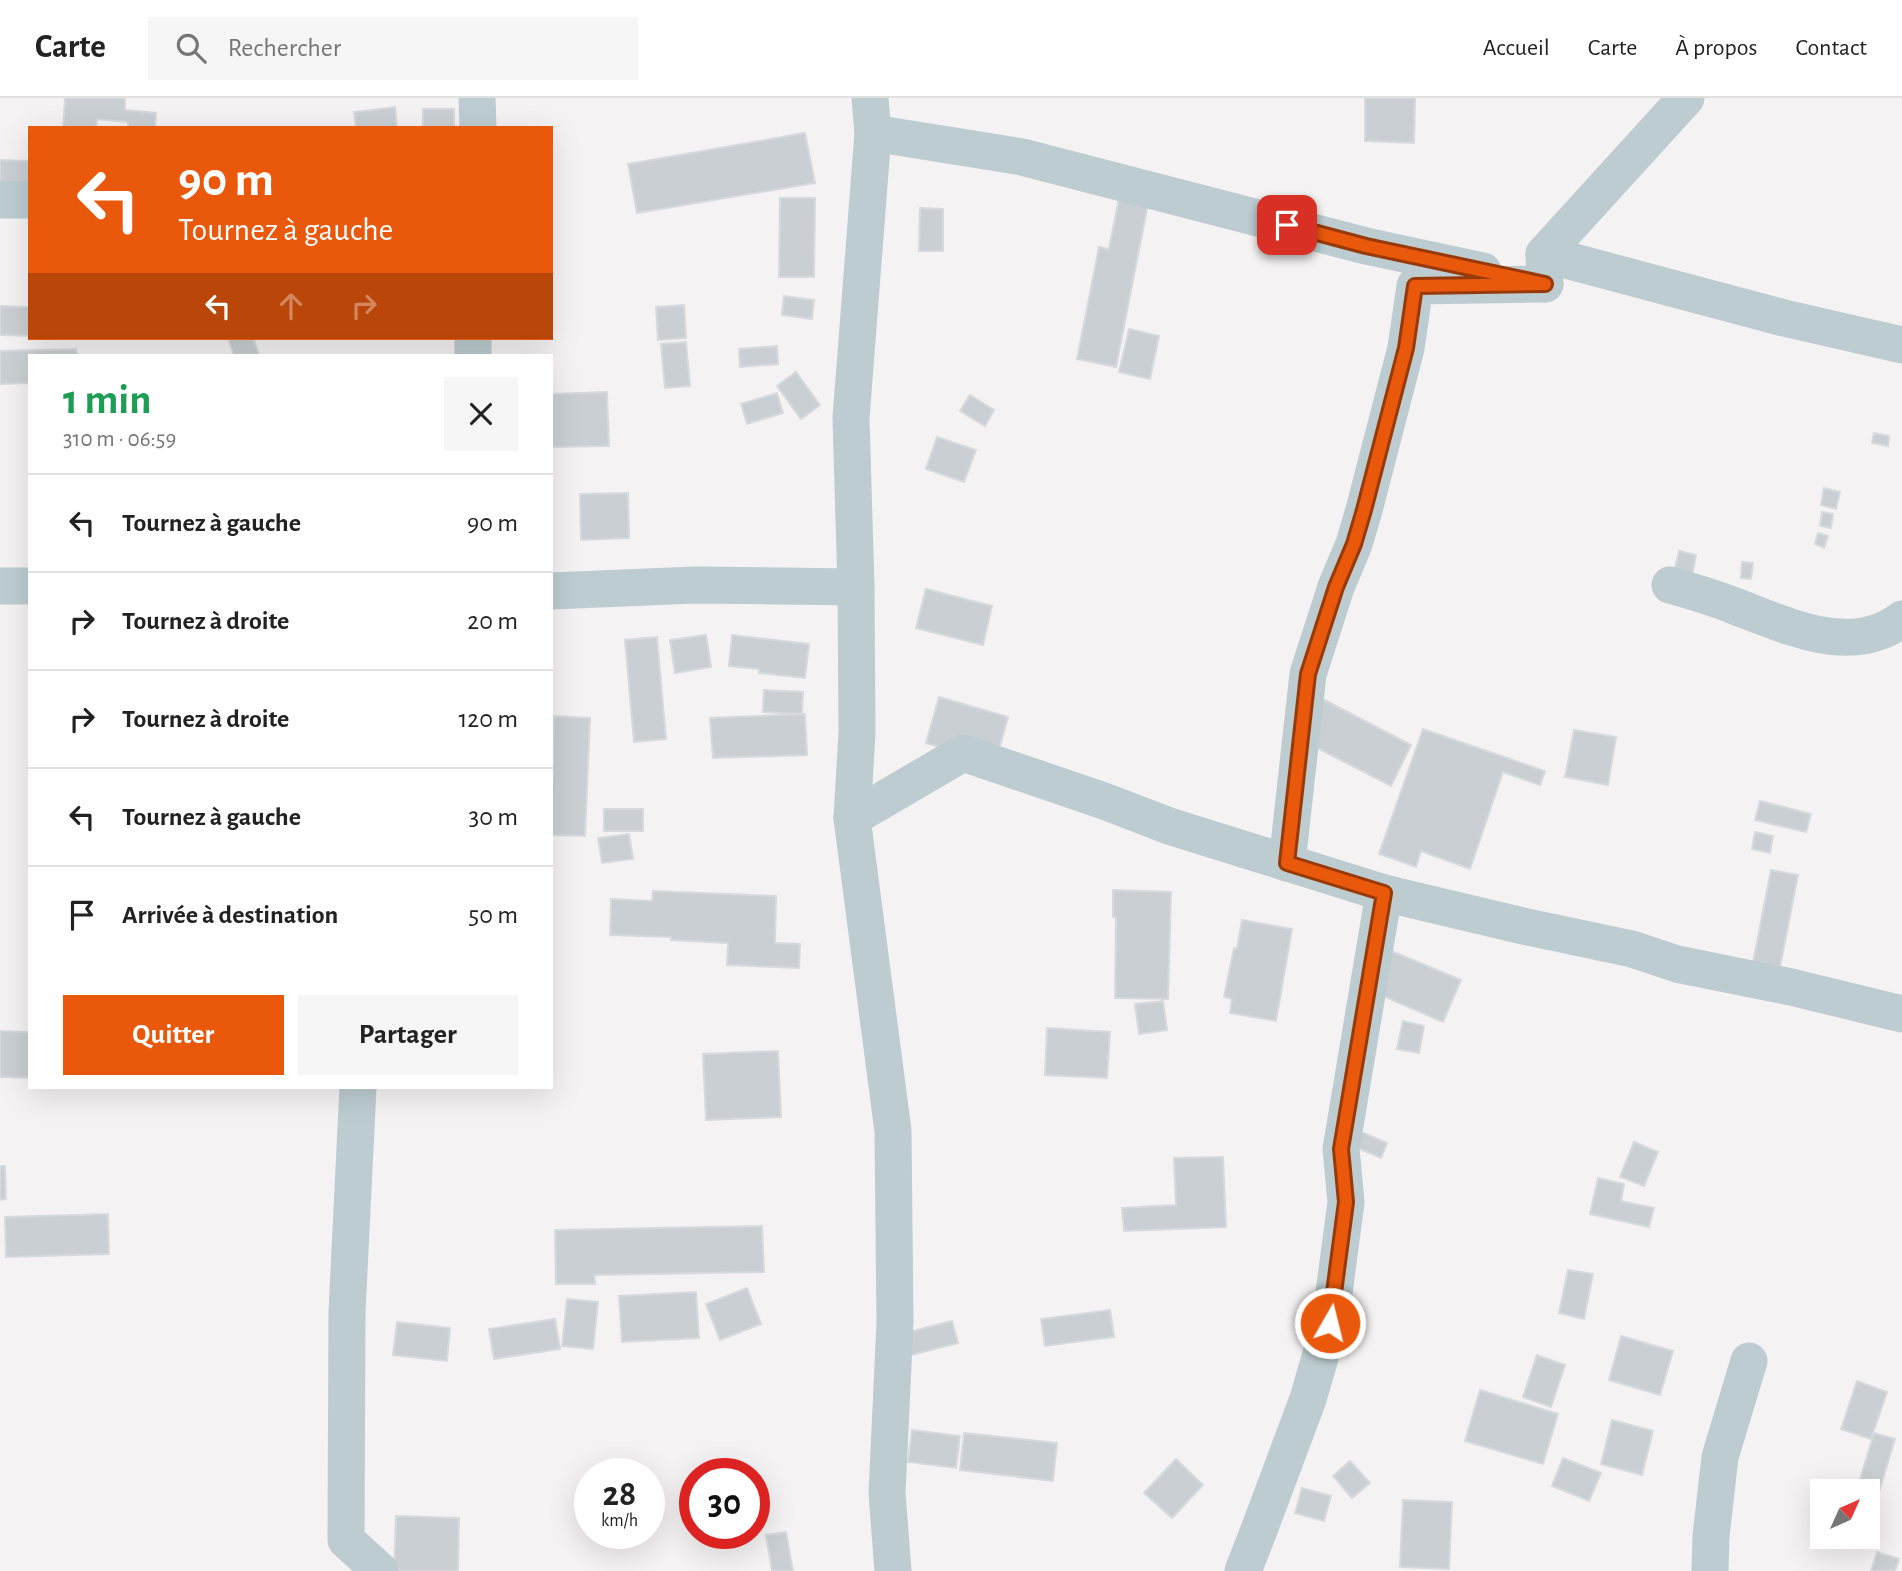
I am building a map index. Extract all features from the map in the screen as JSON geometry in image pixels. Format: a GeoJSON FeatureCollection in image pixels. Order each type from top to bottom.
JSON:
{"type":"FeatureCollection","features":[{"type":"Feature","properties":{"kind":"street"},"geometry":{"type":"LineString","coordinates":[[477,98],[478,126]]}},
{"type":"Feature","properties":{"kind":"street"},"geometry":{"type":"LineString","coordinates":[[1287,863],[1308,674],[1364,510],[1406,348],[1415,286],[1545,269],[1686,98]]}},
{"type":"Feature","properties":{"kind":"street"},"geometry":{"type":"LineString","coordinates":[[894,1571],[887,1493],[895,1323],[893,1131],[852,818],[857,733],[851,418],[872,115],[1022,157],[1366,246],[1545,269],[1902,345]]}},
{"type":"Feature","properties":{"kind":"street"},"geometry":{"type":"LineString","coordinates":[[0,200],[28,200]]}},
{"type":"Feature","properties":{"kind":"street"},"geometry":{"type":"LineString","coordinates":[[553,591],[695,585],[856,587]]}},
{"type":"Feature","properties":{"kind":"street"},"geometry":{"type":"LineString","coordinates":[[1670,585],[1815,635],[1861,638],[1902,619]]}},
{"type":"Feature","properties":{"kind":"street"},"geometry":{"type":"LineString","coordinates":[[0,586],[28,586]]}},
{"type":"Feature","properties":{"kind":"street"},"geometry":{"type":"LineString","coordinates":[[852,818],[963,753],[1170,826],[1384,893],[1632,949],[1677,964],[1791,987],[1902,1014]]}},
{"type":"Feature","properties":{"kind":"street"},"geometry":{"type":"LineString","coordinates":[[1242,1571],[1308,1399],[1330,1323],[1346,1202],[1341,1149],[1384,893]]}},
{"type":"Feature","properties":{"kind":"street"},"geometry":{"type":"LineString","coordinates":[[358,1089],[347,1312],[346,1540],[380,1571]]}},
{"type":"Feature","properties":{"kind":"street"},"geometry":{"type":"LineString","coordinates":[[1710,1571],[1720,1457],[1749,1361]]}},
{"type":"Feature","properties":{"kind":"building"},"geometry":{"type":"Polygon","coordinates":[[[65,98],[125,98],[125,110],[156,113],[155,126],[128,126],[128,122],[97,119],[96,126],[63,126],[65,98]]]}},
{"type":"Feature","properties":{"kind":"building"},"geometry":{"type":"Polygon","coordinates":[[[1365,98],[1415,98],[1414,143],[1365,141],[1365,98]]]}},
{"type":"Feature","properties":{"kind":"building"},"geometry":{"type":"Polygon","coordinates":[[[395,107],[397,126],[356,126],[354,112],[395,107]]]}},
{"type":"Feature","properties":{"kind":"building"},"geometry":{"type":"Polygon","coordinates":[[[423,109],[454,109],[454,126],[423,126],[423,109]]]}},
{"type":"Feature","properties":{"kind":"building"},"geometry":{"type":"Polygon","coordinates":[[[805,133],[815,183],[637,213],[628,164],[805,133]]]}},
{"type":"Feature","properties":{"kind":"building"},"geometry":{"type":"Polygon","coordinates":[[[0,160],[28,161],[28,193],[0,192],[0,160]]]}},
{"type":"Feature","properties":{"kind":"building"},"geometry":{"type":"Polygon","coordinates":[[[780,198],[815,198],[814,277],[779,277],[780,198]]]}},
{"type":"Feature","properties":{"kind":"building"},"geometry":{"type":"Polygon","coordinates":[[[1119,198],[1148,204],[1116,367],[1077,359],[1099,247],[1109,249],[1119,198]]]}},
{"type":"Feature","properties":{"kind":"building"},"geometry":{"type":"Polygon","coordinates":[[[920,208],[943,209],[943,251],[919,251],[920,208]]]}},
{"type":"Feature","properties":{"kind":"building"},"geometry":{"type":"Polygon","coordinates":[[[784,296],[814,300],[812,319],[782,315],[784,296]]]}},
{"type":"Feature","properties":{"kind":"building"},"geometry":{"type":"Polygon","coordinates":[[[684,305],[686,338],[658,340],[656,307],[684,305]]]}},
{"type":"Feature","properties":{"kind":"building"},"geometry":{"type":"Polygon","coordinates":[[[0,306],[28,307],[28,336],[0,335],[0,306]]]}},
{"type":"Feature","properties":{"kind":"building"},"geometry":{"type":"Polygon","coordinates":[[[1129,329],[1159,336],[1150,379],[1119,372],[1129,329]]]}},
{"type":"Feature","properties":{"kind":"building"},"geometry":{"type":"Polygon","coordinates":[[[229,340],[254,340],[259,354],[234,354],[229,340]]]}},
{"type":"Feature","properties":{"kind":"building"},"geometry":{"type":"Polygon","coordinates":[[[686,342],[690,386],[665,388],[661,344],[686,342]]]}},
{"type":"Feature","properties":{"kind":"building"},"geometry":{"type":"Polygon","coordinates":[[[777,346],[778,364],[740,367],[739,349],[777,346]]]}},
{"type":"Feature","properties":{"kind":"building"},"geometry":{"type":"Polygon","coordinates":[[[76,349],[77,354],[28,354],[28,383],[0,384],[0,351],[76,349]]]}},
{"type":"Feature","properties":{"kind":"building"},"geometry":{"type":"Polygon","coordinates":[[[796,372],[820,405],[801,419],[777,386],[796,372]]]}},
{"type":"Feature","properties":{"kind":"building"},"geometry":{"type":"Polygon","coordinates":[[[607,392],[609,446],[553,447],[553,394],[607,392]]]}},
{"type":"Feature","properties":{"kind":"building"},"geometry":{"type":"Polygon","coordinates":[[[777,393],[783,413],[747,424],[741,404],[777,393]]]}},
{"type":"Feature","properties":{"kind":"building"},"geometry":{"type":"Polygon","coordinates":[[[970,395],[994,410],[985,426],[960,411],[970,395]]]}},
{"type":"Feature","properties":{"kind":"building"},"geometry":{"type":"Polygon","coordinates":[[[1874,433],[1889,436],[1888,446],[1872,443],[1874,433]]]}},
{"type":"Feature","properties":{"kind":"building"},"geometry":{"type":"Polygon","coordinates":[[[937,437],[976,450],[964,482],[926,469],[937,437]]]}},
{"type":"Feature","properties":{"kind":"building"},"geometry":{"type":"Polygon","coordinates":[[[1824,488],[1840,492],[1836,509],[1821,505],[1824,488]]]}},
{"type":"Feature","properties":{"kind":"building"},"geometry":{"type":"Polygon","coordinates":[[[628,493],[629,538],[581,540],[580,494],[628,493]]]}},
{"type":"Feature","properties":{"kind":"building"},"geometry":{"type":"Polygon","coordinates":[[[1822,512],[1833,514],[1831,528],[1820,526],[1822,512]]]}},
{"type":"Feature","properties":{"kind":"building"},"geometry":{"type":"Polygon","coordinates":[[[1818,533],[1828,536],[1824,548],[1815,544],[1818,533]]]}},
{"type":"Feature","properties":{"kind":"building"},"geometry":{"type":"Polygon","coordinates":[[[1679,551],[1696,555],[1692,577],[1674,572],[1679,551]]]}},
{"type":"Feature","properties":{"kind":"building"},"geometry":{"type":"Polygon","coordinates":[[[1742,562],[1753,563],[1751,579],[1741,578],[1742,562]]]}},
{"type":"Feature","properties":{"kind":"building"},"geometry":{"type":"Polygon","coordinates":[[[926,589],[992,606],[983,645],[916,628],[926,589]]]}},
{"type":"Feature","properties":{"kind":"building"},"geometry":{"type":"Polygon","coordinates":[[[706,635],[711,667],[675,673],[670,640],[706,635]]]}},
{"type":"Feature","properties":{"kind":"building"},"geometry":{"type":"Polygon","coordinates":[[[732,635],[809,644],[805,678],[759,673],[759,669],[729,666],[732,635]]]}},
{"type":"Feature","properties":{"kind":"building"},"geometry":{"type":"Polygon","coordinates":[[[657,637],[666,739],[634,742],[625,640],[657,637]]]}},
{"type":"Feature","properties":{"kind":"building"},"geometry":{"type":"Polygon","coordinates":[[[764,690],[803,692],[802,714],[763,712],[764,690]]]}},
{"type":"Feature","properties":{"kind":"building"},"geometry":{"type":"Polygon","coordinates":[[[1313,694],[1411,745],[1391,786],[1292,735],[1313,694]]]}},
{"type":"Feature","properties":{"kind":"building"},"geometry":{"type":"Polygon","coordinates":[[[939,697],[1008,717],[995,764],[926,743],[939,697]]]}},
{"type":"Feature","properties":{"kind":"building"},"geometry":{"type":"Polygon","coordinates":[[[805,714],[807,755],[713,758],[710,718],[805,714]]]}},
{"type":"Feature","properties":{"kind":"building"},"geometry":{"type":"Polygon","coordinates":[[[554,716],[590,718],[585,836],[553,835],[554,716]]]}},
{"type":"Feature","properties":{"kind":"building"},"geometry":{"type":"Polygon","coordinates":[[[1423,729],[1545,771],[1540,785],[1503,772],[1470,869],[1421,851],[1416,867],[1379,854],[1423,729]]]}},
{"type":"Feature","properties":{"kind":"building"},"geometry":{"type":"Polygon","coordinates":[[[1574,730],[1616,737],[1608,785],[1565,777],[1574,730]]]}},
{"type":"Feature","properties":{"kind":"building"},"geometry":{"type":"Polygon","coordinates":[[[1760,801],[1811,814],[1806,832],[1755,820],[1760,801]]]}},
{"type":"Feature","properties":{"kind":"building"},"geometry":{"type":"Polygon","coordinates":[[[604,809],[643,809],[643,831],[604,831],[604,809]]]}},
{"type":"Feature","properties":{"kind":"building"},"geometry":{"type":"Polygon","coordinates":[[[1755,832],[1773,836],[1770,853],[1752,849],[1755,832]]]}},
{"type":"Feature","properties":{"kind":"building"},"geometry":{"type":"Polygon","coordinates":[[[629,834],[633,859],[602,863],[598,838],[629,834]]]}},
{"type":"Feature","properties":{"kind":"building"},"geometry":{"type":"Polygon","coordinates":[[[1771,870],[1798,875],[1777,983],[1750,978],[1771,870]]]}},
{"type":"Feature","properties":{"kind":"building"},"geometry":{"type":"Polygon","coordinates":[[[1113,890],[1171,892],[1168,999],[1115,998],[1116,917],[1113,917],[1113,890]]]}},
{"type":"Feature","properties":{"kind":"building"},"geometry":{"type":"Polygon","coordinates":[[[653,891],[776,896],[775,943],[800,944],[799,968],[727,965],[728,943],[671,940],[671,937],[610,935],[611,899],[652,901],[653,891]]]}},
{"type":"Feature","properties":{"kind":"building"},"geometry":{"type":"Polygon","coordinates":[[[1242,920],[1292,929],[1276,1021],[1230,1013],[1232,999],[1224,997],[1242,920]]]}},
{"type":"Feature","properties":{"kind":"building"},"geometry":{"type":"Polygon","coordinates":[[[1377,945],[1461,980],[1443,1022],[1360,986],[1377,945]]]}},
{"type":"Feature","properties":{"kind":"building"},"geometry":{"type":"Polygon","coordinates":[[[1163,1001],[1167,1030],[1139,1034],[1135,1004],[1163,1001]]]}},
{"type":"Feature","properties":{"kind":"building"},"geometry":{"type":"Polygon","coordinates":[[[1403,1021],[1424,1026],[1419,1053],[1397,1049],[1403,1021]]]}},
{"type":"Feature","properties":{"kind":"building"},"geometry":{"type":"Polygon","coordinates":[[[1047,1028],[1110,1032],[1107,1078],[1045,1075],[1047,1028]]]}},
{"type":"Feature","properties":{"kind":"building"},"geometry":{"type":"Polygon","coordinates":[[[0,1031],[28,1032],[28,1078],[0,1077],[0,1031]]]}},
{"type":"Feature","properties":{"kind":"building"},"geometry":{"type":"Polygon","coordinates":[[[778,1051],[781,1117],[706,1120],[703,1054],[778,1051]]]}},
{"type":"Feature","properties":{"kind":"building"},"geometry":{"type":"Polygon","coordinates":[[[1336,1121],[1387,1143],[1381,1158],[1329,1136],[1336,1121]]]}},
{"type":"Feature","properties":{"kind":"building"},"geometry":{"type":"Polygon","coordinates":[[[1634,1142],[1658,1152],[1644,1186],[1620,1177],[1634,1142]]]}},
{"type":"Feature","properties":{"kind":"building"},"geometry":{"type":"Polygon","coordinates":[[[1223,1157],[1226,1227],[1124,1231],[1122,1208],[1176,1205],[1174,1158],[1223,1157]]]}},
{"type":"Feature","properties":{"kind":"building"},"geometry":{"type":"Polygon","coordinates":[[[0,1166],[5,1166],[6,1199],[0,1200],[0,1166]]]}},
{"type":"Feature","properties":{"kind":"building"},"geometry":{"type":"Polygon","coordinates":[[[1598,1178],[1624,1184],[1621,1201],[1654,1208],[1649,1227],[1590,1214],[1598,1178]]]}},
{"type":"Feature","properties":{"kind":"building"},"geometry":{"type":"Polygon","coordinates":[[[108,1214],[109,1254],[6,1257],[5,1217],[108,1214]]]}},
{"type":"Feature","properties":{"kind":"building"},"geometry":{"type":"Polygon","coordinates":[[[762,1226],[764,1272],[594,1275],[595,1284],[556,1284],[555,1230],[762,1226]]]}},
{"type":"Feature","properties":{"kind":"building"},"geometry":{"type":"Polygon","coordinates":[[[1568,1270],[1593,1274],[1584,1319],[1559,1313],[1568,1270]]]}},
{"type":"Feature","properties":{"kind":"building"},"geometry":{"type":"Polygon","coordinates":[[[747,1288],[761,1324],[720,1340],[706,1304],[747,1288]]]}},
{"type":"Feature","properties":{"kind":"building"},"geometry":{"type":"Polygon","coordinates":[[[696,1292],[699,1338],[622,1342],[619,1296],[696,1292]]]}},
{"type":"Feature","properties":{"kind":"building"},"geometry":{"type":"Polygon","coordinates":[[[567,1299],[598,1302],[593,1349],[562,1346],[567,1299]]]}},
{"type":"Feature","properties":{"kind":"building"},"geometry":{"type":"Polygon","coordinates":[[[1110,1310],[1114,1337],[1045,1346],[1041,1319],[1110,1310]]]}},
{"type":"Feature","properties":{"kind":"building"},"geometry":{"type":"Polygon","coordinates":[[[555,1319],[560,1349],[494,1359],[489,1329],[555,1319]]]}},
{"type":"Feature","properties":{"kind":"building"},"geometry":{"type":"Polygon","coordinates":[[[952,1321],[958,1343],[911,1355],[905,1333],[952,1321]]]}},
{"type":"Feature","properties":{"kind":"building"},"geometry":{"type":"Polygon","coordinates":[[[397,1322],[450,1328],[447,1361],[393,1355],[397,1322]]]}},
{"type":"Feature","properties":{"kind":"building"},"geometry":{"type":"Polygon","coordinates":[[[1621,1336],[1673,1351],[1660,1395],[1609,1380],[1621,1336]]]}},
{"type":"Feature","properties":{"kind":"building"},"geometry":{"type":"Polygon","coordinates":[[[1537,1355],[1565,1365],[1551,1407],[1523,1397],[1537,1355]]]}},
{"type":"Feature","properties":{"kind":"building"},"geometry":{"type":"Polygon","coordinates":[[[1857,1381],[1887,1392],[1871,1439],[1841,1429],[1857,1381]]]}},
{"type":"Feature","properties":{"kind":"building"},"geometry":{"type":"Polygon","coordinates":[[[1480,1390],[1558,1414],[1543,1464],[1465,1441],[1480,1390]]]}},
{"type":"Feature","properties":{"kind":"building"},"geometry":{"type":"Polygon","coordinates":[[[1612,1420],[1653,1431],[1642,1475],[1601,1464],[1612,1420]]]}},
{"type":"Feature","properties":{"kind":"building"},"geometry":{"type":"Polygon","coordinates":[[[912,1430],[960,1436],[956,1468],[908,1462],[912,1430]]]}},
{"type":"Feature","properties":{"kind":"building"},"geometry":{"type":"Polygon","coordinates":[[[964,1433],[1057,1443],[1053,1481],[960,1470],[964,1433]]]}},
{"type":"Feature","properties":{"kind":"building"},"geometry":{"type":"Polygon","coordinates":[[[1874,1433],[1895,1439],[1880,1489],[1880,1479],[1860,1479],[1874,1433]]]}},
{"type":"Feature","properties":{"kind":"building"},"geometry":{"type":"Polygon","coordinates":[[[1563,1458],[1601,1473],[1589,1501],[1552,1486],[1563,1458]]]}},
{"type":"Feature","properties":{"kind":"building"},"geometry":{"type":"Polygon","coordinates":[[[1176,1459],[1203,1485],[1172,1518],[1144,1493],[1176,1459]]]}},
{"type":"Feature","properties":{"kind":"building"},"geometry":{"type":"Polygon","coordinates":[[[1350,1461],[1370,1483],[1352,1498],[1333,1476],[1350,1461]]]}},
{"type":"Feature","properties":{"kind":"building"},"geometry":{"type":"Polygon","coordinates":[[[1302,1488],[1331,1496],[1324,1521],[1295,1513],[1302,1488]]]}},
{"type":"Feature","properties":{"kind":"building"},"geometry":{"type":"Polygon","coordinates":[[[1403,1500],[1452,1502],[1449,1569],[1400,1567],[1403,1500]]]}},
{"type":"Feature","properties":{"kind":"building"},"geometry":{"type":"Polygon","coordinates":[[[396,1516],[459,1518],[458,1571],[394,1571],[396,1516]]]}},
{"type":"Feature","properties":{"kind":"building"},"geometry":{"type":"Polygon","coordinates":[[[786,1532],[793,1571],[772,1571],[768,1549],[770,1534],[786,1532]]]}},
{"type":"Feature","properties":{"kind":"building"},"geometry":{"type":"Polygon","coordinates":[[[1877,1552],[1899,1559],[1895,1571],[1871,1571],[1877,1552]]]}},
{"type":"Feature","properties":{"kind":"route"},"geometry":{"type":"LineString","coordinates":[[1287,225],[1366,246],[1545,284],[1415,286],[1406,348],[1364,510],[1308,674],[1287,863],[1384,893],[1341,1149],[1346,1202],[1330,1323]]}}]}
